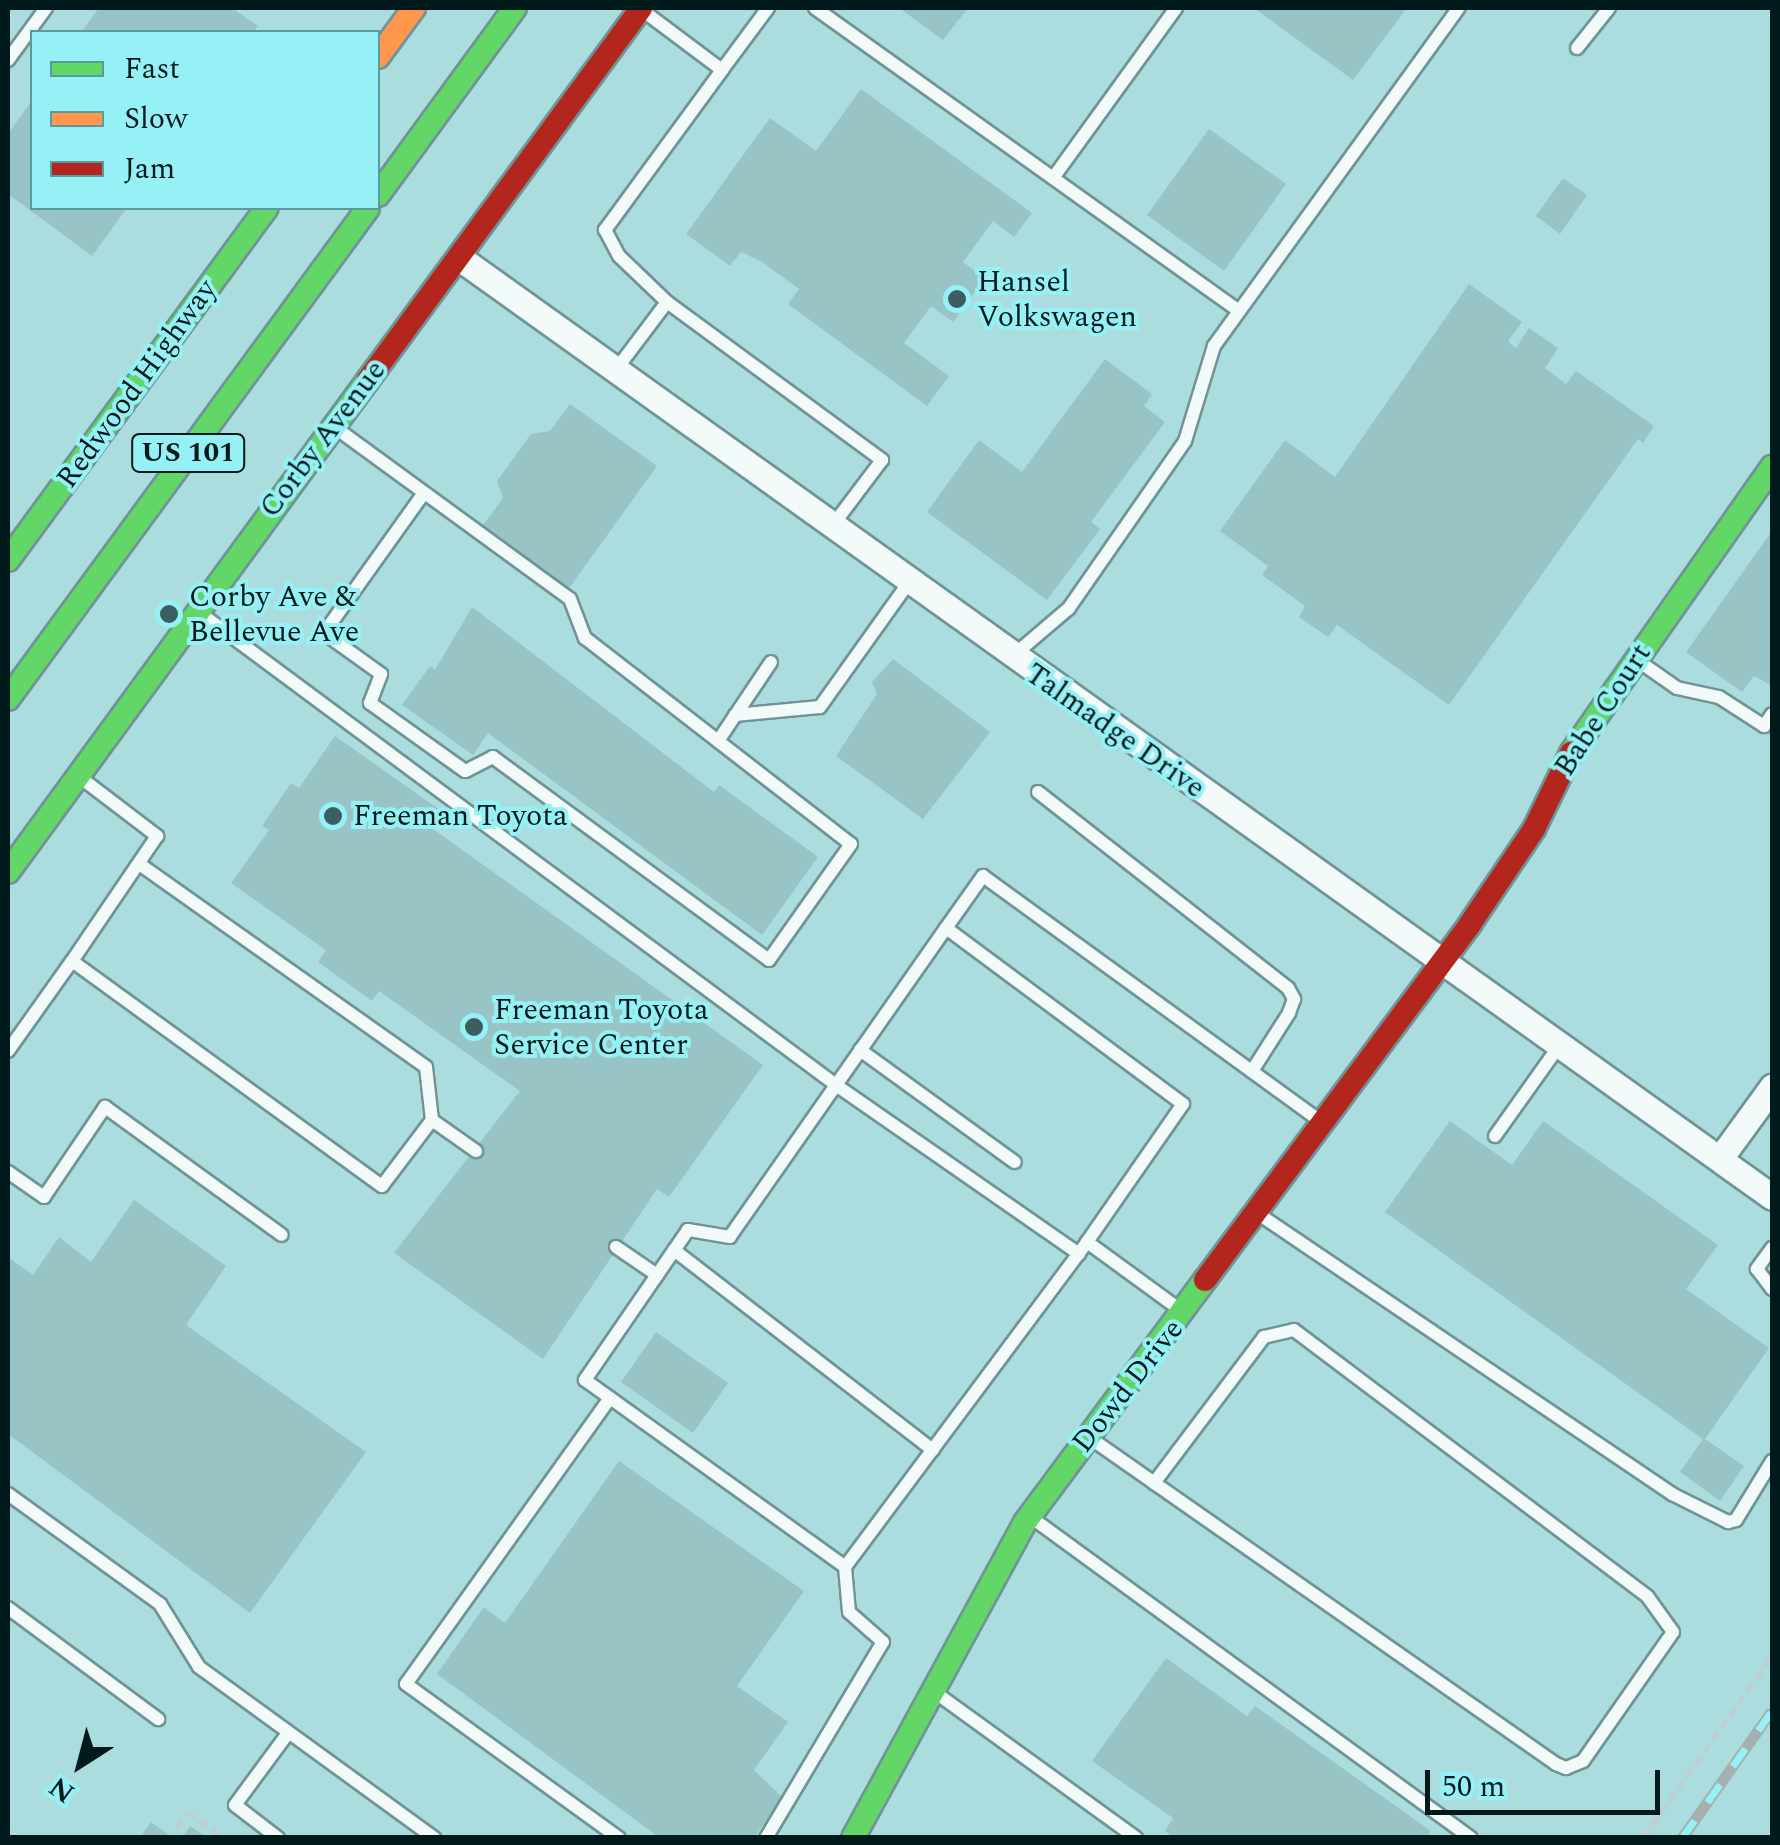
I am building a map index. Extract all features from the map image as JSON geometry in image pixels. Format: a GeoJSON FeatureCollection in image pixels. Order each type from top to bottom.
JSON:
{"type":"FeatureCollection","features":[{"type":"Feature","properties":{"kind":"main road"},"geometry":{"type":"LineString","coordinates":[[380,54],[414,8]]}},
{"type":"Feature","properties":{"kind":"main road"},"geometry":{"type":"LineString","coordinates":[[380,192],[515,8]]}},
{"type":"Feature","properties":{"kind":"main road","name":"Corby Avenue"},"geometry":{"type":"LineString","coordinates":[[8,872],[331,425],[460,259],[640,8]]}},
{"type":"Feature","properties":{"kind":"main road","name":"Redwood Highway"},"geometry":{"type":"LineString","coordinates":[[8,560],[266,210]]}},
{"type":"Feature","properties":{"kind":"main road","name":"US 101"},"geometry":{"type":"LineString","coordinates":[[8,699],[367,210]]}},
{"type":"Feature","properties":{"kind":"main road","name":"Babe Court"},"geometry":{"type":"LineString","coordinates":[[1442,960],[1534,829],[1563,764],[1772,467]]}},
{"type":"Feature","properties":{"kind":"main road","name":"Dowd Drive"},"geometry":{"type":"LineString","coordinates":[[852,1838],[1030,1517],[1088,1436],[1186,1314],[1442,960]]}},
{"type":"Feature","properties":{"kind":"street","name":"Talmadge Drive"},"geometry":{"type":"LineString","coordinates":[[460,259],[1772,1197]]}},
{"type":"Feature","properties":{"kind":"street"},"geometry":{"type":"LineString","coordinates":[[1721,1157],[1772,1086]]}},
{"type":"Feature","properties":{"kind":"lane"},"geometry":{"type":"LineString","coordinates":[[8,60],[46,8]]}},
{"type":"Feature","properties":{"kind":"lane"},"geometry":{"type":"LineString","coordinates":[[640,8],[722,70]]}},
{"type":"Feature","properties":{"kind":"lane"},"geometry":{"type":"LineString","coordinates":[[768,8],[604,230],[620,256],[666,302],[882,460],[833,525]]}},
{"type":"Feature","properties":{"kind":"lane"},"geometry":{"type":"LineString","coordinates":[[815,8],[1239,311]]}},
{"type":"Feature","properties":{"kind":"lane"},"geometry":{"type":"LineString","coordinates":[[1053,178],[1176,8]]}},
{"type":"Feature","properties":{"kind":"lane"},"geometry":{"type":"LineString","coordinates":[[1012,657],[1068,608],[1186,441],[1214,346],[1458,8]]}},
{"type":"Feature","properties":{"kind":"lane"},"geometry":{"type":"LineString","coordinates":[[1577,48],[1610,8]]}},
{"type":"Feature","properties":{"kind":"lane"},"geometry":{"type":"LineString","coordinates":[[616,371],[666,302]]}},
{"type":"Feature","properties":{"kind":"lane"},"geometry":{"type":"LineString","coordinates":[[331,425],[424,493],[570,600],[585,638],[852,844],[769,960],[492,757],[465,771],[370,704],[380,674],[324,633],[424,493]]}},
{"type":"Feature","properties":{"kind":"lane"},"geometry":{"type":"LineString","coordinates":[[736,715],[820,707],[909,582]]}},
{"type":"Feature","properties":{"kind":"lane"},"geometry":{"type":"LineString","coordinates":[[197,610],[836,1085],[1186,1314]]}},
{"type":"Feature","properties":{"kind":"lane"},"geometry":{"type":"LineString","coordinates":[[1635,658],[1676,688],[1719,697],[1770,723]]}},
{"type":"Feature","properties":{"kind":"lane"},"geometry":{"type":"LineString","coordinates":[[718,741],[771,662]]}},
{"type":"Feature","properties":{"kind":"lane"},"geometry":{"type":"LineString","coordinates":[[8,1052],[142,866],[157,836],[77,776]]}},
{"type":"Feature","properties":{"kind":"lane"},"geometry":{"type":"LineString","coordinates":[[1038,792],[1288,988],[1294,1000],[1289,1013],[1252,1071]]}},
{"type":"Feature","properties":{"kind":"lane"},"geometry":{"type":"LineString","coordinates":[[72,961],[382,1186],[432,1120],[426,1068],[142,866]]}},
{"type":"Feature","properties":{"kind":"lane"},"geometry":{"type":"LineString","coordinates":[[845,1566],[585,1380],[688,1230],[730,1237],[983,876],[1322,1122]]}},
{"type":"Feature","properties":{"kind":"lane"},"geometry":{"type":"LineString","coordinates":[[766,1838],[883,1642],[849,1612],[845,1566],[1083,1248],[1184,1104],[946,928]]}},
{"type":"Feature","properties":{"kind":"lane"},"geometry":{"type":"LineString","coordinates":[[1495,1136],[1561,1043]]}},
{"type":"Feature","properties":{"kind":"lane"},"geometry":{"type":"LineString","coordinates":[[860,1050],[1014,1162]]}},
{"type":"Feature","properties":{"kind":"lane"},"geometry":{"type":"LineString","coordinates":[[8,1172],[44,1197],[106,1107],[282,1235]]}},
{"type":"Feature","properties":{"kind":"lane"},"geometry":{"type":"LineString","coordinates":[[432,1120],[476,1151]]}},
{"type":"Feature","properties":{"kind":"lane"},"geometry":{"type":"LineString","coordinates":[[1258,1213],[1672,1494],[1728,1522],[1736,1520],[1772,1461]]}},
{"type":"Feature","properties":{"kind":"lane"},"geometry":{"type":"LineString","coordinates":[[616,1247],[657,1275]]}},
{"type":"Feature","properties":{"kind":"lane"},"geometry":{"type":"LineString","coordinates":[[1772,1248],[1758,1269],[1772,1289]]}},
{"type":"Feature","properties":{"kind":"lane"},"geometry":{"type":"LineString","coordinates":[[674,1250],[933,1450]]}},
{"type":"Feature","properties":{"kind":"lane"},"geometry":{"type":"LineString","coordinates":[[1088,1436],[1154,1483],[1566,1768],[1583,1761],[1673,1632],[1668,1616],[1647,1596],[1294,1330],[1264,1337],[1154,1483]]}},
{"type":"Feature","properties":{"kind":"lane"},"geometry":{"type":"LineString","coordinates":[[610,1398],[406,1684],[619,1838]]}},
{"type":"Feature","properties":{"kind":"lane"},"geometry":{"type":"LineString","coordinates":[[8,1494],[160,1604],[199,1666],[434,1838]]}},
{"type":"Feature","properties":{"kind":"lane"},"geometry":{"type":"LineString","coordinates":[[1030,1517],[1470,1838]]}},
{"type":"Feature","properties":{"kind":"lane"},"geometry":{"type":"LineString","coordinates":[[8,1608],[158,1719]]}},
{"type":"Feature","properties":{"kind":"lane"},"geometry":{"type":"LineString","coordinates":[[934,1692],[1136,1838]]}},
{"type":"Feature","properties":{"kind":"lane"},"geometry":{"type":"LineString","coordinates":[[278,1838],[236,1805],[288,1732]]}},
{"type":"Feature","properties":{"kind":"path"},"geometry":{"type":"LineString","coordinates":[[1642,1838],[1772,1656]]}},
{"type":"Feature","properties":{"kind":"path"},"geometry":{"type":"LineString","coordinates":[[176,1827],[187,1811],[226,1838]]}},
{"type":"Feature","properties":{"kind":"building"},"geometry":{"type":"Polygon","coordinates":[[[99,8],[232,8],[258,26],[255,30],[82,30],[99,8]]]}},
{"type":"Feature","properties":{"kind":"building"},"geometry":{"type":"Polygon","coordinates":[[[899,8],[968,8],[943,40],[899,8]]]}},
{"type":"Feature","properties":{"kind":"building"},"geometry":{"type":"Polygon","coordinates":[[[1254,8],[1407,8],[1353,80],[1254,8]]]}},
{"type":"Feature","properties":{"kind":"building"},"geometry":{"type":"Polygon","coordinates":[[[861,89],[1032,213],[1014,237],[993,221],[963,262],[985,278],[953,322],[931,306],[904,343],[949,376],[927,406],[788,304],[799,289],[762,262],[741,252],[730,266],[686,234],[770,118],[816,151],[861,89]]]}},
{"type":"Feature","properties":{"kind":"building"},"geometry":{"type":"Polygon","coordinates":[[[30,103],[30,210],[126,210],[92,256],[8,194],[8,134],[30,103]]]}},
{"type":"Feature","properties":{"kind":"building"},"geometry":{"type":"Polygon","coordinates":[[[1209,129],[1286,184],[1224,271],[1147,215],[1209,129]]]}},
{"type":"Feature","properties":{"kind":"building"},"geometry":{"type":"Polygon","coordinates":[[[1563,178],[1587,195],[1560,234],[1536,216],[1563,178]]]}},
{"type":"Feature","properties":{"kind":"building"},"geometry":{"type":"Polygon","coordinates":[[[1469,284],[1522,322],[1508,341],[1516,348],[1529,328],[1558,348],[1545,368],[1566,384],[1576,371],[1654,426],[1643,443],[1638,439],[1449,705],[1337,625],[1328,637],[1299,617],[1305,606],[1262,575],[1268,566],[1220,531],[1285,440],[1335,477],[1469,284]]]}},
{"type":"Feature","properties":{"kind":"building"},"geometry":{"type":"Polygon","coordinates":[[[1105,359],[1152,394],[1144,406],[1165,422],[1091,522],[1100,529],[1047,600],[927,512],[979,440],[1022,472],[1105,359]]]}},
{"type":"Feature","properties":{"kind":"building"},"geometry":{"type":"Polygon","coordinates":[[[570,404],[657,466],[567,591],[480,529],[503,498],[497,481],[531,434],[550,431],[570,404]]]}},
{"type":"Feature","properties":{"kind":"building"},"geometry":{"type":"Polygon","coordinates":[[[1772,531],[1772,686],[1754,676],[1742,692],[1686,652],[1772,531]]]}},
{"type":"Feature","properties":{"kind":"building"},"geometry":{"type":"Polygon","coordinates":[[[472,607],[714,792],[719,785],[818,857],[762,935],[488,733],[473,755],[402,705],[430,666],[435,670],[472,607]]]}},
{"type":"Feature","properties":{"kind":"building"},"geometry":{"type":"Polygon","coordinates":[[[893,659],[990,732],[923,819],[836,756],[877,694],[872,682],[893,659]]]}},
{"type":"Feature","properties":{"kind":"building"},"geometry":{"type":"Polygon","coordinates":[[[335,736],[440,810],[429,826],[763,1065],[669,1197],[657,1189],[543,1359],[394,1253],[520,1091],[379,991],[372,1001],[318,962],[326,950],[231,883],[269,830],[262,826],[291,783],[299,788],[335,736]]]}},
{"type":"Feature","properties":{"kind":"building"},"geometry":{"type":"Polygon","coordinates":[[[1450,1121],[1512,1165],[1543,1121],[1718,1245],[1686,1289],[1769,1348],[1705,1439],[1744,1466],[1720,1501],[1680,1472],[1703,1439],[1385,1212],[1450,1121]]]}},
{"type":"Feature","properties":{"kind":"building"},"geometry":{"type":"Polygon","coordinates":[[[134,1200],[226,1266],[186,1325],[366,1452],[250,1613],[8,1434],[8,1257],[33,1275],[59,1237],[91,1262],[134,1200]]]}},
{"type":"Feature","properties":{"kind":"building"},"geometry":{"type":"Polygon","coordinates":[[[656,1332],[728,1383],[693,1433],[621,1382],[656,1332]]]}},
{"type":"Feature","properties":{"kind":"building"},"geometry":{"type":"Polygon","coordinates":[[[619,1461],[804,1591],[737,1686],[788,1722],[754,1770],[782,1797],[754,1838],[660,1838],[437,1674],[484,1607],[505,1623],[619,1461]]]}},
{"type":"Feature","properties":{"kind":"building"},"geometry":{"type":"Polygon","coordinates":[[[1166,1658],[1247,1716],[1255,1706],[1431,1831],[1426,1838],[1174,1838],[1165,1831],[1173,1818],[1092,1761],[1166,1658]]]}},
{"type":"Feature","properties":{"kind":"building"},"geometry":{"type":"Polygon","coordinates":[[[151,1822],[173,1838],[140,1838],[151,1822]]]}},
{"type":"Feature","properties":{"kind":"building"},"geometry":{"type":"Polygon","coordinates":[[[190,1826],[207,1838],[182,1838],[190,1826]]]}},
{"type":"Feature","properties":{"kind":"railway"},"geometry":{"type":"LineString","coordinates":[[1682,1838],[1772,1711]]}},
{"type":"Feature","properties":{"kind":"traffic: fast"},"geometry":{"type":"LineString","coordinates":[[380,192],[515,8]]}},
{"type":"Feature","properties":{"kind":"traffic: fast"},"geometry":{"type":"LineString","coordinates":[[8,560],[266,210]]}},
{"type":"Feature","properties":{"kind":"traffic: fast"},"geometry":{"type":"LineString","coordinates":[[8,699],[367,210]]}},
{"type":"Feature","properties":{"kind":"traffic: fast"},"geometry":{"type":"LineString","coordinates":[[8,872],[368,380]]}},
{"type":"Feature","properties":{"kind":"traffic: fast"},"geometry":{"type":"LineString","coordinates":[[1571,753],[1772,467]]}},
{"type":"Feature","properties":{"kind":"traffic: fast"},"geometry":{"type":"LineString","coordinates":[[853,1838],[1026,1521],[1205,1280]]}},
{"type":"Feature","properties":{"kind":"traffic: slow"},"geometry":{"type":"LineString","coordinates":[[380,54],[414,8]]}},
{"type":"Feature","properties":{"kind":"traffic: jam"},"geometry":{"type":"LineString","coordinates":[[368,380],[641,8]]}},
{"type":"Feature","properties":{"kind":"traffic: jam"},"geometry":{"type":"LineString","coordinates":[[1205,1280],[1470,924],[1534,829],[1571,753]]}},
{"type":"Feature","properties":{"kind":"place","name":"Hansel Volkswagen"},"geometry":{"type":"Point","coordinates":[957,299]}},
{"type":"Feature","properties":{"kind":"place","name":"Corby Ave & Bellevue Ave"},"geometry":{"type":"Point","coordinates":[169,614]}},
{"type":"Feature","properties":{"kind":"place","name":"Freeman Toyota"},"geometry":{"type":"Point","coordinates":[333,816]}},
{"type":"Feature","properties":{"kind":"place","name":"Freeman Toyota Service Center"},"geometry":{"type":"Point","coordinates":[474,1027]}}]}
